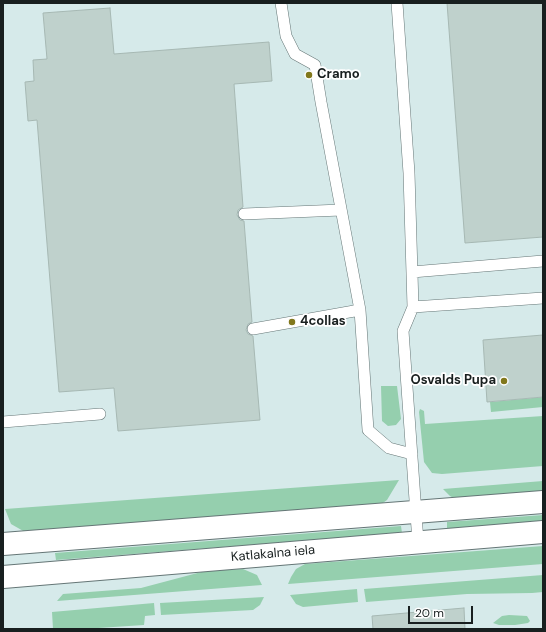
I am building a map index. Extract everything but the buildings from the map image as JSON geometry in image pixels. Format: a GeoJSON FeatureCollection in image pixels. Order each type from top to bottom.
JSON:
{"type":"FeatureCollection","features":[{"type":"Feature","properties":{"kind":"street"},"geometry":{"type":"LineString","coordinates":[[3,544],[543,502]]}},
{"type":"Feature","properties":{"kind":"street","name":"Katlakalna iela"},"geometry":{"type":"LineString","coordinates":[[3,577],[543,532]]}},
{"type":"Feature","properties":{"kind":"lane"},"geometry":{"type":"LineString","coordinates":[[281,3],[286,36],[295,54],[316,65],[360,310],[368,430],[389,448],[412,454]]}},
{"type":"Feature","properties":{"kind":"lane"},"geometry":{"type":"LineString","coordinates":[[398,3],[409,173],[413,307],[403,331],[418,542]]}},
{"type":"Feature","properties":{"kind":"lane"},"geometry":{"type":"LineString","coordinates":[[244,214],[341,210]]}},
{"type":"Feature","properties":{"kind":"lane"},"geometry":{"type":"LineString","coordinates":[[412,272],[543,262]]}},
{"type":"Feature","properties":{"kind":"lane"},"geometry":{"type":"LineString","coordinates":[[413,307],[543,298]]}},
{"type":"Feature","properties":{"kind":"lane"},"geometry":{"type":"LineString","coordinates":[[253,329],[360,310]]}},
{"type":"Feature","properties":{"kind":"lane"},"geometry":{"type":"LineString","coordinates":[[3,422],[100,414]]}},
{"type":"Feature","properties":{"kind":"green space"},"geometry":{"type":"Polygon","coordinates":[[[381,386],[397,386],[401,419],[396,425],[388,426],[382,421],[381,386]]]}},
{"type":"Feature","properties":{"kind":"green space"},"geometry":{"type":"Polygon","coordinates":[[[543,397],[543,407],[491,412],[490,402],[543,397]]]}},
{"type":"Feature","properties":{"kind":"green space"},"geometry":{"type":"Polygon","coordinates":[[[420,409],[424,411],[425,424],[543,416],[543,466],[442,474],[432,473],[424,462],[419,412],[420,409]]]}},
{"type":"Feature","properties":{"kind":"green space"},"geometry":{"type":"Polygon","coordinates":[[[399,480],[387,500],[380,505],[25,532],[11,524],[5,509],[399,480]]]}},
{"type":"Feature","properties":{"kind":"green space"},"geometry":{"type":"Polygon","coordinates":[[[543,481],[543,496],[461,502],[450,496],[443,489],[543,481]]]}},
{"type":"Feature","properties":{"kind":"green space"},"geometry":{"type":"Polygon","coordinates":[[[543,515],[543,523],[447,530],[447,522],[543,515]]]}},
{"type":"Feature","properties":{"kind":"green space"},"geometry":{"type":"Polygon","coordinates":[[[401,526],[402,533],[56,560],[55,553],[401,526]]]}},
{"type":"Feature","properties":{"kind":"green space"},"geometry":{"type":"Polygon","coordinates":[[[543,546],[543,564],[288,584],[296,569],[305,564],[543,546]]]}},
{"type":"Feature","properties":{"kind":"green space"},"geometry":{"type":"Polygon","coordinates":[[[243,569],[257,575],[262,585],[57,601],[63,594],[141,588],[205,571],[243,569]]]}},
{"type":"Feature","properties":{"kind":"green space"},"geometry":{"type":"Polygon","coordinates":[[[543,575],[543,592],[532,593],[467,594],[366,602],[364,589],[543,575]]]}},
{"type":"Feature","properties":{"kind":"green space"},"geometry":{"type":"Polygon","coordinates":[[[357,589],[358,602],[303,607],[296,604],[290,595],[357,589]]]}},
{"type":"Feature","properties":{"kind":"green space"},"geometry":{"type":"Polygon","coordinates":[[[264,597],[260,605],[253,610],[161,615],[160,603],[264,597]]]}},
{"type":"Feature","properties":{"kind":"green space"},"geometry":{"type":"Polygon","coordinates":[[[154,603],[155,615],[145,616],[144,625],[83,629],[53,629],[52,612],[154,603]]]}},
{"type":"Feature","properties":{"kind":"green space"},"geometry":{"type":"Polygon","coordinates":[[[502,616],[527,616],[530,621],[528,623],[515,625],[499,625],[493,623],[502,616]]]}},
{"type":"Feature","properties":{"kind":"place","name":"Cramo"},"geometry":{"type":"Point","coordinates":[309,75]}},
{"type":"Feature","properties":{"kind":"place","name":"4collas"},"geometry":{"type":"Point","coordinates":[292,322]}},
{"type":"Feature","properties":{"kind":"place","name":"Osvalds Pupa"},"geometry":{"type":"Point","coordinates":[504,381]}}]}
